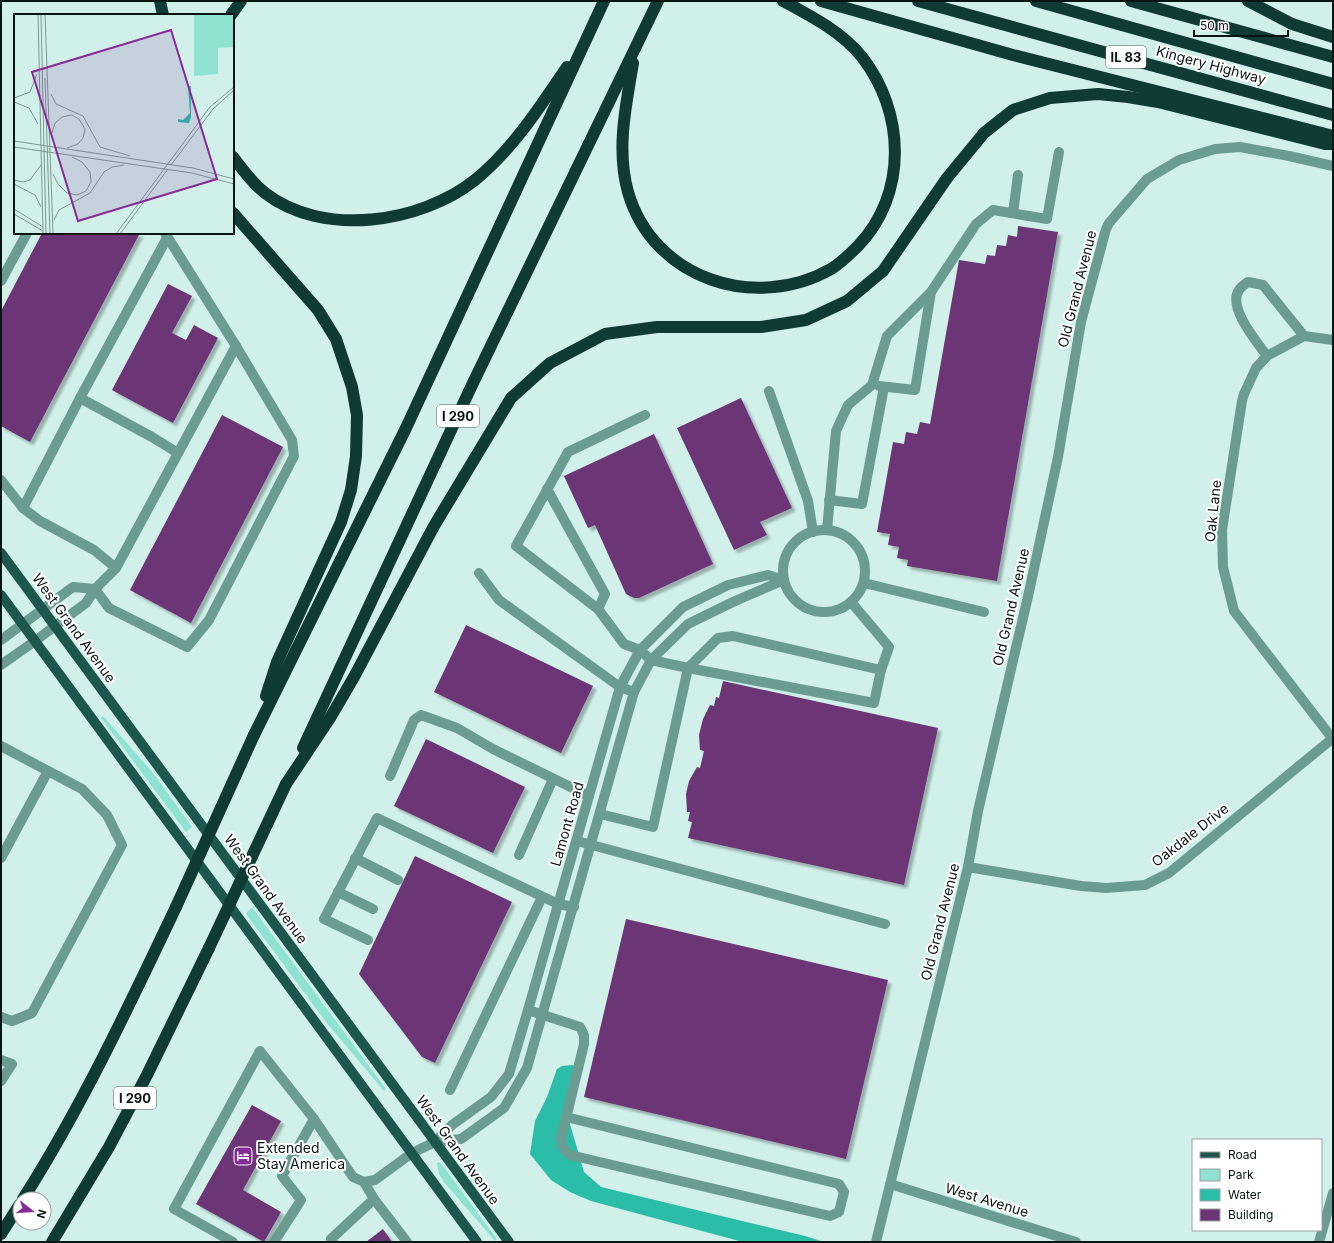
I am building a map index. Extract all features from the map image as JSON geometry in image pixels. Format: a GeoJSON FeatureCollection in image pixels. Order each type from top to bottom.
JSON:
{"type":"FeatureCollection","features":[{"type":"Feature","properties":{"kind":"highway"},"geometry":{"type":"LineString","coordinates":[[160,1],[163,14]]}},
{"type":"Feature","properties":{"kind":"highway"},"geometry":{"type":"LineString","coordinates":[[232,14],[241,1]]}},
{"type":"Feature","properties":{"kind":"highway","name":"I 290"},"geometry":{"type":"LineString","coordinates":[[28,1191],[65,1129],[106,1053],[176,907],[254,735],[406,428],[604,1]]}},
{"type":"Feature","properties":{"kind":"highway","name":"I 290"},"geometry":{"type":"LineString","coordinates":[[52,1242],[116,1134],[147,1075],[209,948],[472,385],[658,1]]}},
{"type":"Feature","properties":{"kind":"highway"},"geometry":{"type":"LineString","coordinates":[[635,51],[626,107],[622,156],[628,191],[634,208],[655,242],[674,260],[694,272],[718,282],[740,287],[760,288],[796,284],[815,277],[832,268],[852,252],[867,237],[880,216],[888,195],[894,174],[896,155],[890,115],[884,96],[874,75],[862,57],[846,40],[783,1]]}},
{"type":"Feature","properties":{"kind":"highway"},"geometry":{"type":"LineString","coordinates":[[821,1],[1013,55],[1333,136]]}},
{"type":"Feature","properties":{"kind":"highway","name":"Kingery Highway"},"geometry":{"type":"LineString","coordinates":[[918,1],[1333,115]]}},
{"type":"Feature","properties":{"kind":"highway","name":"IL 83"},"geometry":{"type":"LineString","coordinates":[[1036,1],[1333,84]]}},
{"type":"Feature","properties":{"kind":"highway"},"geometry":{"type":"LineString","coordinates":[[1131,1],[1333,57]]}},
{"type":"Feature","properties":{"kind":"highway"},"geometry":{"type":"LineString","coordinates":[[1248,1],[1292,24],[1333,37]]}},
{"type":"Feature","properties":{"kind":"highway"},"geometry":{"type":"LineString","coordinates":[[234,158],[246,175],[266,194],[283,204],[306,213],[348,221],[370,220],[406,214],[432,204],[456,192],[474,180],[493,164],[512,144],[542,105],[586,40]]}},
{"type":"Feature","properties":{"kind":"highway"},"geometry":{"type":"LineString","coordinates":[[286,784],[330,718],[354,677],[434,526],[511,398],[550,363],[605,334],[657,326],[761,327],[806,320],[847,301],[883,271],[947,178],[984,133],[1013,110],[1050,98],[1098,94],[1128,96],[1158,102],[1325,144],[1333,144]]}},
{"type":"Feature","properties":{"kind":"highway"},"geometry":{"type":"LineString","coordinates":[[234,214],[318,310],[336,339],[352,387],[357,415],[356,456],[351,490],[341,522],[277,662],[254,735]]}},
{"type":"Feature","properties":{"kind":"highway"},"geometry":{"type":"LineString","coordinates":[[1,1234],[12,1217]]}},
{"type":"Feature","properties":{"kind":"main road","name":"West Grand Avenue"},"geometry":{"type":"LineString","coordinates":[[1,553],[509,1242]]}},
{"type":"Feature","properties":{"kind":"main road"},"geometry":{"type":"LineString","coordinates":[[1,595],[477,1242]]}},
{"type":"Feature","properties":{"kind":"street","name":"Old Grand Avenue"},"geometry":{"type":"LineString","coordinates":[[876,1242],[968,867],[978,811],[1027,600],[1058,457],[1081,322],[1106,229],[1109,223],[1147,179],[1179,160],[1196,154],[1215,149],[1240,147],[1333,166]]}},
{"type":"Feature","properties":{"kind":"street"},"geometry":{"type":"LineString","coordinates":[[827,530],[836,431],[848,405],[872,385],[888,336],[931,292],[976,224],[992,210],[1047,219],[1059,152]]}},
{"type":"Feature","properties":{"kind":"street"},"geometry":{"type":"LineString","coordinates":[[1013,213],[1018,175]]}},
{"type":"Feature","properties":{"kind":"street"},"geometry":{"type":"LineString","coordinates":[[1,282],[26,234]]}},
{"type":"Feature","properties":{"kind":"street"},"geometry":{"type":"LineString","coordinates":[[1,640],[73,587],[95,589],[109,608],[188,647],[209,620],[294,456],[292,440],[236,346],[166,235],[23,508]]}},
{"type":"Feature","properties":{"kind":"street"},"geometry":{"type":"LineString","coordinates":[[1267,356],[1243,322],[1235,303],[1238,290],[1248,282],[1263,285],[1304,336],[1333,340]]}},
{"type":"Feature","properties":{"kind":"street"},"geometry":{"type":"LineString","coordinates":[[872,385],[915,390],[931,292]]}},
{"type":"Feature","properties":{"kind":"street","name":"Oak Lane"},"geometry":{"type":"LineString","coordinates":[[1304,336],[1267,356],[1256,368],[1242,401],[1222,530],[1223,567],[1234,611],[1333,738]]}},
{"type":"Feature","properties":{"kind":"street"},"geometry":{"type":"LineString","coordinates":[[1,665],[86,603],[95,589],[116,568],[236,346]]}},
{"type":"Feature","properties":{"kind":"street"},"geometry":{"type":"LineString","coordinates":[[829,500],[862,504],[884,386]]}},
{"type":"Feature","properties":{"kind":"street"},"geometry":{"type":"LineString","coordinates":[[769,390],[808,501],[813,532]]}},
{"type":"Feature","properties":{"kind":"street"},"geometry":{"type":"LineString","coordinates":[[80,398],[152,437],[178,453]]}},
{"type":"Feature","properties":{"kind":"street"},"geometry":{"type":"LineString","coordinates":[[645,415],[568,452],[516,546],[598,609],[624,644],[640,650],[651,660],[874,703],[889,647],[851,602]]}},
{"type":"Feature","properties":{"kind":"street"},"geometry":{"type":"LineString","coordinates":[[1,480],[23,508],[40,521],[94,550],[116,568]]}},
{"type":"Feature","properties":{"kind":"street"},"geometry":{"type":"LineString","coordinates":[[547,489],[605,594],[598,609]]}},
{"type":"Feature","properties":{"kind":"street"},"geometry":{"type":"LineString","coordinates":[[827,530],[839,533],[850,539],[858,548],[864,559],[866,571],[864,583],[859,594],[851,602],[839,610],[825,612],[811,610],[799,604],[790,593],[784,580],[784,568],[786,556],[797,541],[813,532],[827,530]]}},
{"type":"Feature","properties":{"kind":"street"},"geometry":{"type":"LineString","coordinates":[[480,573],[499,600],[620,687],[634,692]]}},
{"type":"Feature","properties":{"kind":"street","name":"Lamont Road"},"geometry":{"type":"LineString","coordinates":[[435,1142],[452,1125],[491,1097],[509,1074],[620,687],[640,650],[683,607],[728,586],[768,575],[784,580]]}},
{"type":"Feature","properties":{"kind":"street","name":"Lamont Road"},"geometry":{"type":"LineString","coordinates":[[364,1182],[375,1180],[412,1153],[435,1142],[462,1139],[504,1108],[528,1068],[634,692],[651,660],[688,624],[735,601],[784,580]]}},
{"type":"Feature","properties":{"kind":"street"},"geometry":{"type":"LineString","coordinates":[[864,583],[984,612]]}},
{"type":"Feature","properties":{"kind":"street"},"geometry":{"type":"LineString","coordinates":[[728,586],[735,601]]}},
{"type":"Feature","properties":{"kind":"street"},"geometry":{"type":"LineString","coordinates":[[600,814],[653,827],[688,668],[718,638],[733,636],[882,670]]}},
{"type":"Feature","properties":{"kind":"street"},"geometry":{"type":"LineString","coordinates":[[390,776],[414,720],[421,715],[457,728],[493,749],[589,796]]}},
{"type":"Feature","properties":{"kind":"street","name":"Oakdale Drive"},"geometry":{"type":"LineString","coordinates":[[968,867],[1081,886],[1106,888],[1145,885],[1169,872],[1333,738]]}},
{"type":"Feature","properties":{"kind":"street"},"geometry":{"type":"LineString","coordinates":[[1,746],[82,789],[107,815],[122,845],[32,1013],[12,1020],[1,1017]]}},
{"type":"Feature","properties":{"kind":"street"},"geometry":{"type":"LineString","coordinates":[[1,858],[48,771]]}},
{"type":"Feature","properties":{"kind":"street"},"geometry":{"type":"LineString","coordinates":[[519,854],[553,779]]}},
{"type":"Feature","properties":{"kind":"street"},"geometry":{"type":"LineString","coordinates":[[368,940],[324,919],[376,818],[542,897],[558,904],[574,907]]}},
{"type":"Feature","properties":{"kind":"street"},"geometry":{"type":"LineString","coordinates":[[576,841],[885,924]]}},
{"type":"Feature","properties":{"kind":"street"},"geometry":{"type":"LineString","coordinates":[[356,858],[398,880]]}},
{"type":"Feature","properties":{"kind":"street"},"geometry":{"type":"LineString","coordinates":[[338,892],[373,909]]}},
{"type":"Feature","properties":{"kind":"street"},"geometry":{"type":"LineString","coordinates":[[450,1090],[542,897]]}},
{"type":"Feature","properties":{"kind":"street"},"geometry":{"type":"LineString","coordinates":[[528,1010],[580,1027],[584,1035],[584,1044],[566,1117],[561,1139],[563,1148],[570,1155],[830,1216],[839,1212],[844,1192],[839,1184],[566,1117]]}},
{"type":"Feature","properties":{"kind":"street"},"geometry":{"type":"LineString","coordinates":[[234,1242],[174,1209],[260,1051],[314,1119],[353,1177],[364,1182],[374,1199],[406,1242]]}},
{"type":"Feature","properties":{"kind":"street"},"geometry":{"type":"LineString","coordinates":[[1,1060],[12,1064],[1,1081]]}},
{"type":"Feature","properties":{"kind":"street"},"geometry":{"type":"LineString","coordinates":[[274,1242],[301,1200],[282,1176],[314,1119]]}},
{"type":"Feature","properties":{"kind":"street","name":"West Avenue"},"geometry":{"type":"LineString","coordinates":[[890,1184],[1076,1242]]}},
{"type":"Feature","properties":{"kind":"street"},"geometry":{"type":"LineString","coordinates":[[1319,1242],[1333,1193]]}},
{"type":"Feature","properties":{"kind":"street"},"geometry":{"type":"LineString","coordinates":[[333,1242],[331,1239],[374,1199]]}},
{"type":"Feature","properties":{"kind":"green space"},"geometry":{"type":"Polygon","coordinates":[[[103,716],[154,774],[192,827],[186,832],[101,718],[103,716]]]}},
{"type":"Feature","properties":{"kind":"green space"},"geometry":{"type":"Polygon","coordinates":[[[252,907],[386,1089],[384,1091],[326,1022],[246,914],[252,907]]]}},
{"type":"Feature","properties":{"kind":"green space"},"geometry":{"type":"Polygon","coordinates":[[[440,1162],[497,1239],[495,1241],[444,1182],[439,1174],[437,1163],[440,1162]]]}},
{"type":"Feature","properties":{"kind":"water"},"geometry":{"type":"Polygon","coordinates":[[[573,1065],[578,1069],[567,1114],[584,1172],[601,1187],[805,1236],[824,1242],[743,1242],[591,1201],[570,1192],[551,1180],[530,1154],[535,1121],[547,1097],[557,1069],[562,1066],[573,1065]]]}},
{"type":"Feature","properties":{"kind":"building"},"geometry":{"type":"Polygon","coordinates":[[[1018,226],[1058,232],[997,581],[907,566],[908,560],[897,558],[899,547],[888,545],[890,534],[877,532],[893,442],[904,444],[906,432],[917,434],[920,422],[930,424],[959,260],[985,264],[987,255],[995,256],[997,245],[1006,246],[1008,235],[1017,237],[1018,226]]]}},
{"type":"Feature","properties":{"kind":"building"},"geometry":{"type":"Polygon","coordinates":[[[41,234],[139,234],[30,442],[1,426],[1,311],[41,234]]]}},
{"type":"Feature","properties":{"kind":"building"},"geometry":{"type":"Polygon","coordinates":[[[168,284],[192,296],[172,333],[186,340],[194,325],[218,338],[173,423],[112,390],[168,284]]]}},
{"type":"Feature","properties":{"kind":"building"},"geometry":{"type":"Polygon","coordinates":[[[741,398],[792,508],[760,522],[767,535],[734,550],[677,428],[741,398]]]}},
{"type":"Feature","properties":{"kind":"building"},"geometry":{"type":"Polygon","coordinates":[[[222,415],[283,447],[191,623],[130,590],[222,415]]]}},
{"type":"Feature","properties":{"kind":"building"},"geometry":{"type":"Polygon","coordinates":[[[654,434],[713,564],[639,598],[634,598],[626,594],[595,525],[588,528],[564,476],[654,434]]]}},
{"type":"Feature","properties":{"kind":"building"},"geometry":{"type":"Polygon","coordinates":[[[466,625],[593,686],[561,753],[434,692],[466,625]]]}},
{"type":"Feature","properties":{"kind":"building"},"geometry":{"type":"Polygon","coordinates":[[[723,681],[938,728],[904,885],[688,838],[692,822],[688,821],[690,812],[687,812],[686,794],[689,781],[697,767],[700,768],[704,751],[700,750],[699,735],[703,719],[710,705],[714,706],[716,697],[719,698],[723,681]]]}},
{"type":"Feature","properties":{"kind":"building"},"geometry":{"type":"Polygon","coordinates":[[[426,739],[525,787],[493,853],[394,806],[426,739]]]}},
{"type":"Feature","properties":{"kind":"building"},"geometry":{"type":"Polygon","coordinates":[[[415,856],[512,902],[435,1063],[422,1057],[359,974],[415,856]]]}},
{"type":"Feature","properties":{"kind":"building"},"geometry":{"type":"Polygon","coordinates":[[[626,919],[888,980],[846,1159],[584,1097],[626,919]]]}},
{"type":"Feature","properties":{"kind":"building","name":"Extended Stay America"},"geometry":{"type":"Polygon","coordinates":[[[252,1105],[281,1121],[243,1190],[281,1212],[264,1242],[196,1204],[252,1105]]]}},
{"type":"Feature","properties":{"kind":"building"},"geometry":{"type":"Polygon","coordinates":[[[383,1229],[392,1242],[366,1242],[383,1229]]]}},
{"type":"Feature","properties":{"kind":"place","name":"Extended Stay America"},"geometry":{"type":"Point","coordinates":[243,1156]}}]}
